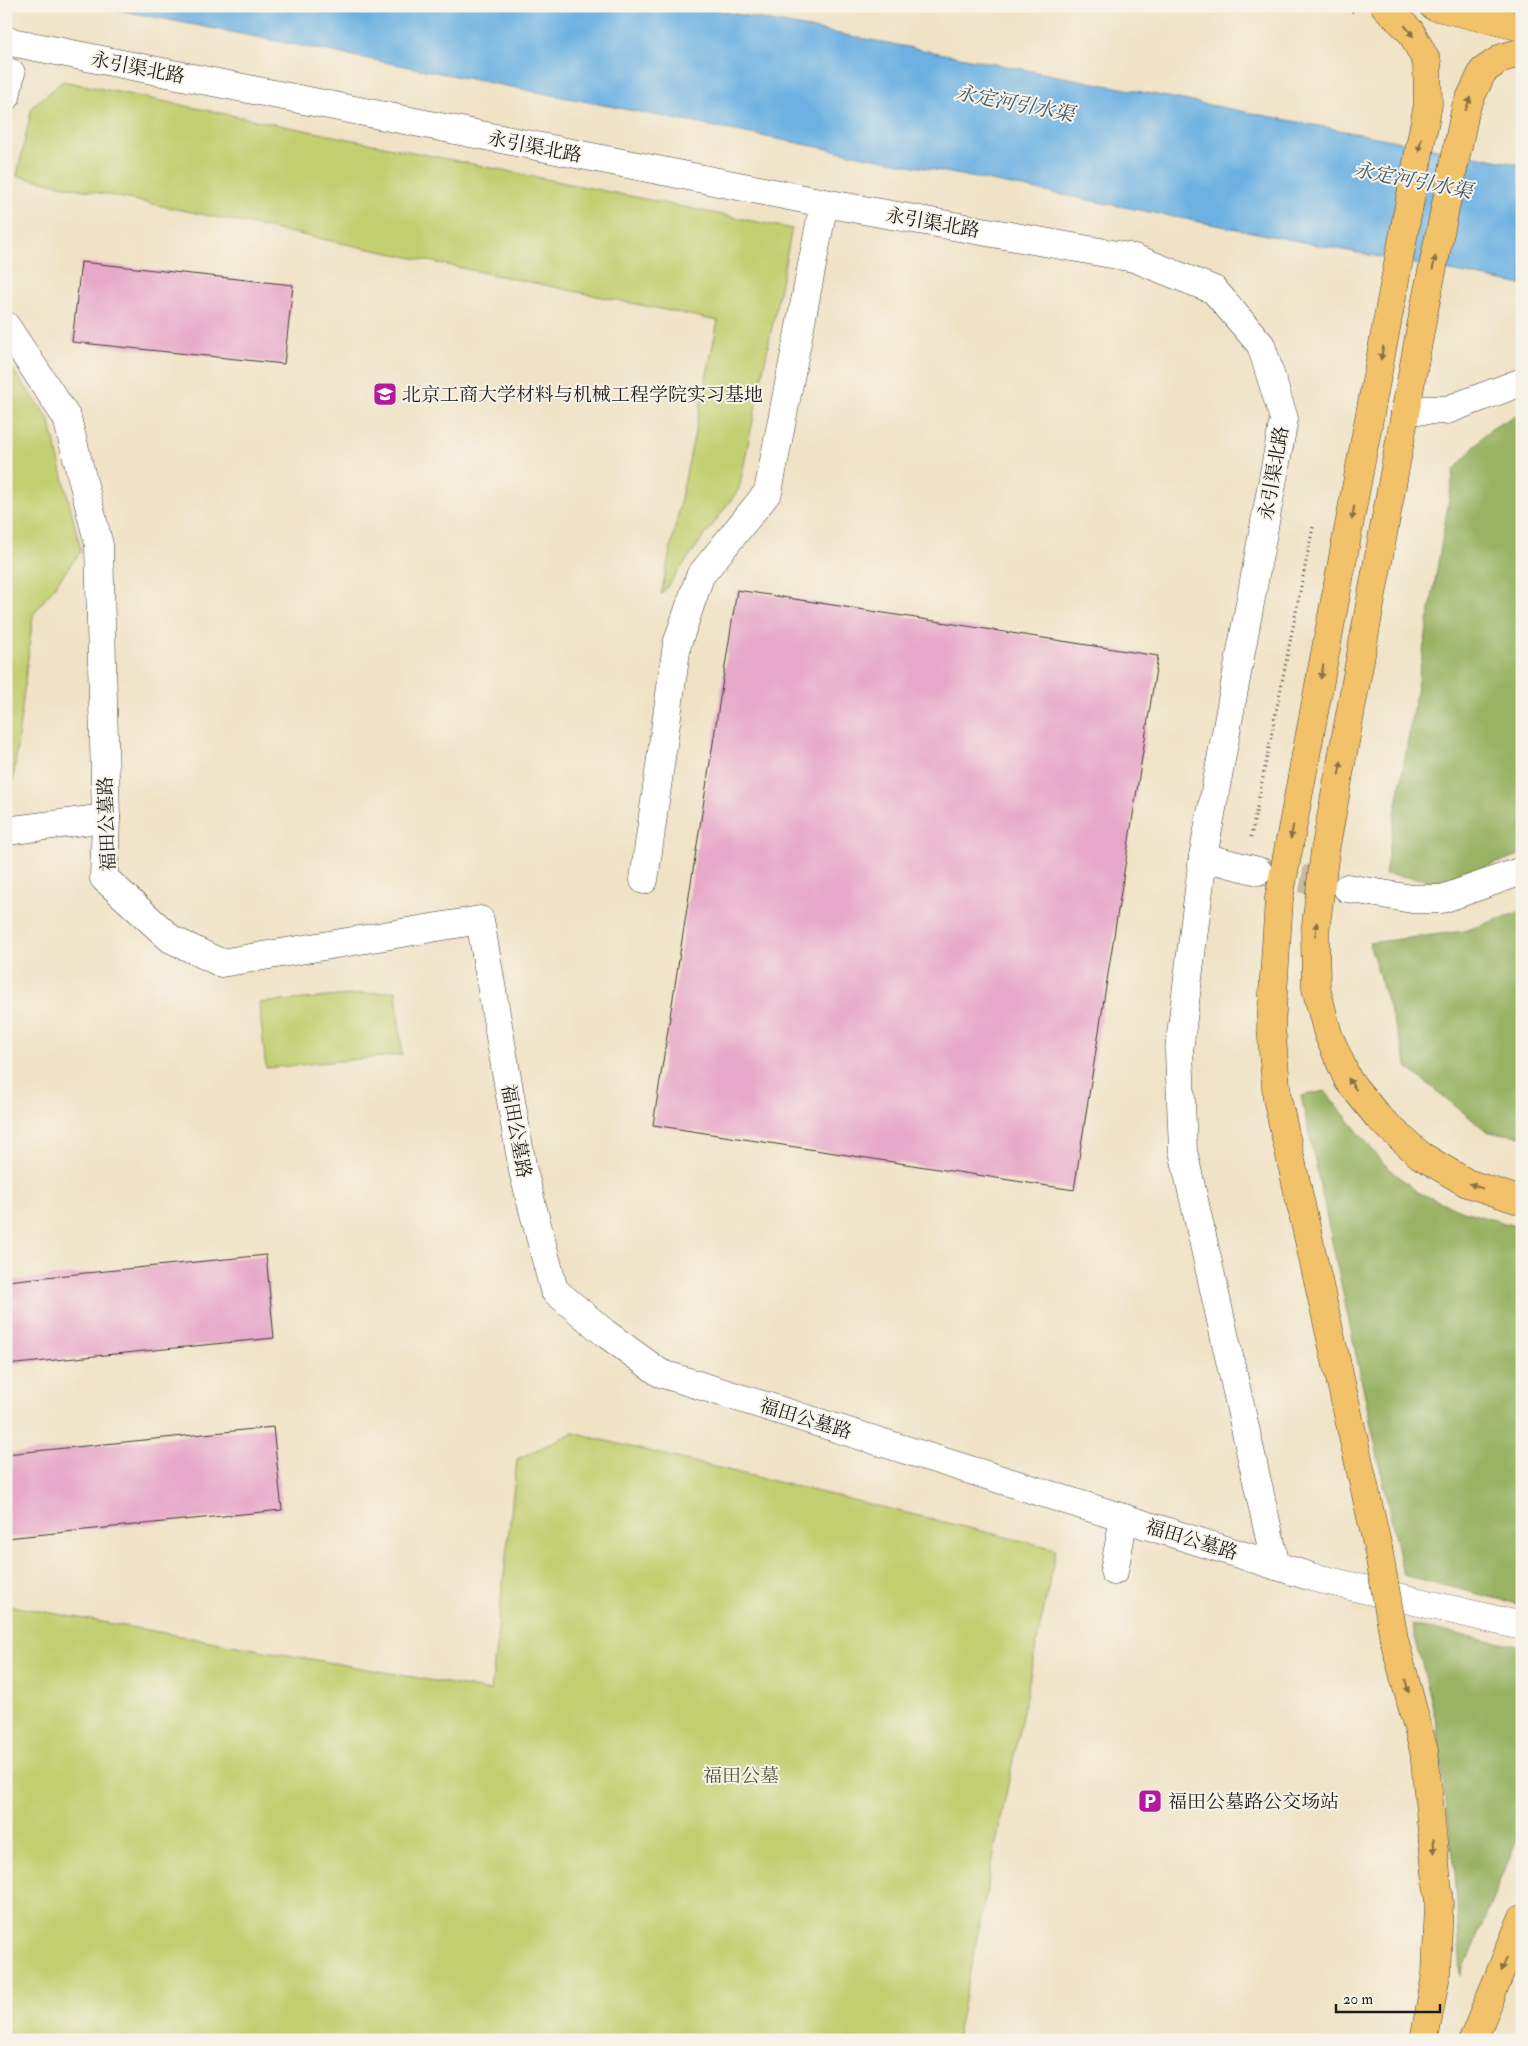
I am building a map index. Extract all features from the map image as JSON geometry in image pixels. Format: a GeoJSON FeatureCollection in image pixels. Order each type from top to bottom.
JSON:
{"type":"FeatureCollection","features":[{"type":"Feature","properties":{"kind":"main road"},"geometry":{"type":"LineString","coordinates":[[1433,6],[1522,26]]}},
{"type":"Feature","properties":{"kind":"main road"},"geometry":{"type":"LineString","coordinates":[[1374,11],[1411,32],[1427,62],[1428,104],[1279,899],[1271,1026],[1277,1098],[1378,1548],[1394,1639],[1424,1751],[1438,1903],[1436,1975],[1424,2040]]}},
{"type":"Feature","properties":{"kind":"main road"},"geometry":{"type":"LineString","coordinates":[[1522,52],[1502,58],[1482,71],[1466,107],[1405,410],[1325,851],[1315,933],[1316,988],[1328,1034],[1348,1080],[1378,1117],[1420,1154],[1467,1182],[1522,1201]]}},
{"type":"Feature","properties":{"kind":"main road"},"geometry":{"type":"LineString","coordinates":[[1473,2040],[1522,1919]]}},
{"type":"Feature","properties":{"kind":"street","name":"永引渠北路"},"geometry":{"type":"LineString","coordinates":[[6,41],[824,203],[1134,258],[1214,290],[1261,345],[1284,419],[1202,857],[1179,1051],[1183,1151],[1276,1566]]}},
{"type":"Feature","properties":{"kind":"street"},"geometry":{"type":"LineString","coordinates":[[644,880],[677,644],[700,576],[768,492],[824,203]]}},
{"type":"Feature","properties":{"kind":"street","name":"福田公墓路"},"geometry":{"type":"LineString","coordinates":[[6,326],[67,418],[99,545],[106,818],[104,878],[171,939],[221,963],[480,920],[523,1171],[554,1290],[605,1333],[660,1372],[1312,1577],[1522,1626]]}},
{"type":"Feature","properties":{"kind":"street"},"geometry":{"type":"LineString","coordinates":[[1405,410],[1447,410],[1522,382]]}},
{"type":"Feature","properties":{"kind":"street"},"geometry":{"type":"LineString","coordinates":[[6,831],[106,818]]}},
{"type":"Feature","properties":{"kind":"street"},"geometry":{"type":"LineString","coordinates":[[1202,857],[1258,871]]}},
{"type":"Feature","properties":{"kind":"street"},"geometry":{"type":"LineString","coordinates":[[1346,888],[1412,899],[1442,899],[1522,871]]}},
{"type":"Feature","properties":{"kind":"street"},"geometry":{"type":"LineString","coordinates":[[1114,1571],[1124,1518]]}},
{"type":"Feature","properties":{"kind":"path"},"geometry":{"type":"LineString","coordinates":[[1338,6],[1374,11]]}},
{"type":"Feature","properties":{"kind":"path"},"geometry":{"type":"LineString","coordinates":[[1232,865],[1250,847],[1315,519]]}},
{"type":"Feature","properties":{"kind":"green space"},"geometry":{"type":"Polygon","coordinates":[[[63,81],[792,229],[739,489],[661,595],[718,321],[17,176],[32,107],[63,81]]]}},
{"type":"Feature","properties":{"kind":"green space"},"geometry":{"type":"Polygon","coordinates":[[[6,361],[49,419],[81,551],[33,615],[12,790],[6,790],[6,361]]]}},
{"type":"Feature","properties":{"kind":"green space"},"geometry":{"type":"Polygon","coordinates":[[[1522,412],[1522,854],[1443,882],[1385,874],[1454,470],[1489,430],[1522,412]]]}},
{"type":"Feature","properties":{"kind":"green space"},"geometry":{"type":"Polygon","coordinates":[[[1522,911],[1522,1136],[1488,1132],[1408,1068],[1369,943],[1464,931],[1522,911]]]}},
{"type":"Feature","properties":{"kind":"green space"},"geometry":{"type":"Polygon","coordinates":[[[396,991],[402,1055],[266,1068],[259,1003],[396,991]]]}},
{"type":"Feature","properties":{"kind":"green space"},"geometry":{"type":"Polygon","coordinates":[[[1325,1091],[1383,1163],[1417,1192],[1463,1211],[1522,1228],[1522,1605],[1403,1575],[1301,1096],[1325,1091]]]}},
{"type":"Feature","properties":{"kind":"green space","name":"福田公墓"},"geometry":{"type":"Polygon","coordinates":[[[573,1433],[1056,1549],[956,2040],[6,2040],[6,1605],[491,1691],[517,1459],[573,1433]]]}},
{"type":"Feature","properties":{"kind":"green space"},"geometry":{"type":"Polygon","coordinates":[[[1412,1625],[1522,1647],[1522,1828],[1461,1976],[1455,1872],[1435,1716],[1412,1625]]]}},
{"type":"Feature","properties":{"kind":"water","name":"永定河引水渠"},"geometry":{"type":"Polygon","coordinates":[[[98,6],[694,6],[1522,165],[1522,285],[98,6]]]}},
{"type":"Feature","properties":{"kind":"building"},"geometry":{"type":"Polygon","coordinates":[[[81,262],[293,285],[284,364],[72,342],[81,262]]]}},
{"type":"Feature","properties":{"kind":"building"},"geometry":{"type":"Polygon","coordinates":[[[737,590],[1158,656],[1074,1190],[653,1125],[737,590]]]}},
{"type":"Feature","properties":{"kind":"building"},"geometry":{"type":"Polygon","coordinates":[[[266,1255],[274,1338],[6,1365],[6,1281],[266,1255]]]}},
{"type":"Feature","properties":{"kind":"building"},"geometry":{"type":"Polygon","coordinates":[[[273,1427],[282,1510],[6,1538],[6,1454],[273,1427]]]}},
{"type":"Feature","properties":{"kind":"tunnel"},"geometry":{"type":"LineString","coordinates":[[1260,871],[1345,887]]}},
{"type":"Feature","properties":{"kind":"place","name":"北京工商大学材料与机械工程学院实习基地"},"geometry":{"type":"Point","coordinates":[385,394]}},
{"type":"Feature","properties":{"kind":"place","name":"福田公墓路公交场站"},"geometry":{"type":"Point","coordinates":[1150,1801]}}]}
